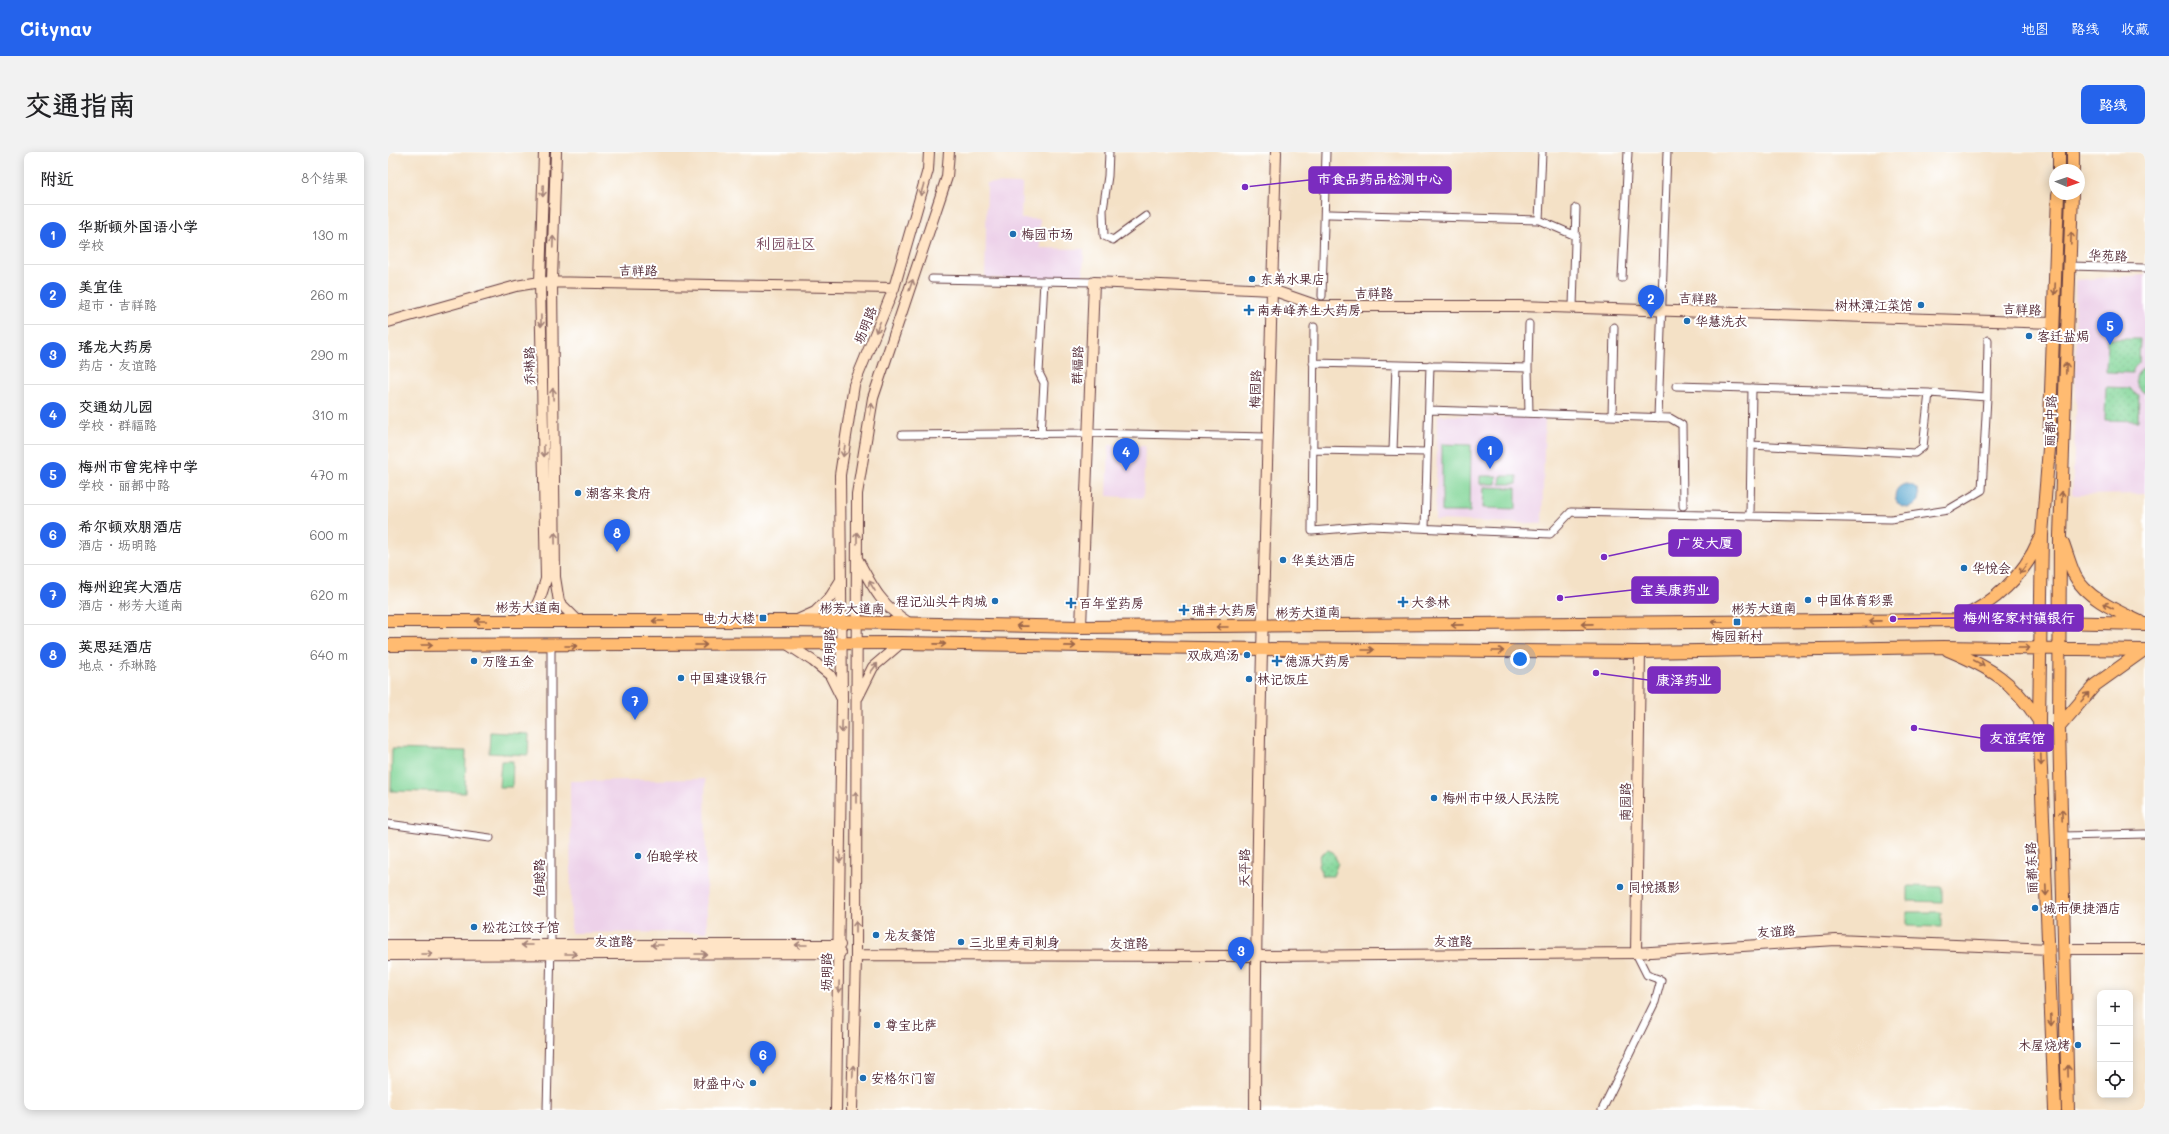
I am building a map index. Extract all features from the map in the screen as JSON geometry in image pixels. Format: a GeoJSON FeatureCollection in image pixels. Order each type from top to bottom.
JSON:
{"type":"FeatureCollection","features":[{"type":"Feature","properties":{"kind":"main road"},"geometry":{"type":"LineString","coordinates":[[2059,152],[2059,164]]}},
{"type":"Feature","properties":{"kind":"main road"},"geometry":{"type":"LineString","coordinates":[[2073,164],[2074,152]]}},
{"type":"Feature","properties":{"kind":"main road","name":"丽都中路"},"geometry":{"type":"LineString","coordinates":[[2041,648],[2042,535],[2049,448],[2058,200]]}},
{"type":"Feature","properties":{"kind":"main road","name":"丽都中路"},"geometry":{"type":"LineString","coordinates":[[2060,648],[2060,536],[2072,200]]}},
{"type":"Feature","properties":{"kind":"main road"},"geometry":{"type":"LineString","coordinates":[[1956,620],[1974,612],[2007,587],[2032,557],[2042,535]]}},
{"type":"Feature","properties":{"kind":"main road"},"geometry":{"type":"LineString","coordinates":[[2060,536],[2076,577],[2086,589],[2101,603],[2144,624]]}},
{"type":"Feature","properties":{"kind":"main road"},"geometry":{"type":"LineString","coordinates":[[2041,589],[2060,589]]}},
{"type":"Feature","properties":{"kind":"main road","name":"彬芳大道南"},"geometry":{"type":"LineString","coordinates":[[388,621],[795,621],[1081,627],[1261,627],[1956,620],[2144,624]]}},
{"type":"Feature","properties":{"kind":"main road"},"geometry":{"type":"LineString","coordinates":[[388,645],[551,646],[901,643],[1261,650],[1640,652],[2060,648],[2144,650]]}},
{"type":"Feature","properties":{"kind":"main road"},"geometry":{"type":"LineString","coordinates":[[1943,648],[1976,661],[2005,680],[2026,702],[2039,721]]}},
{"type":"Feature","properties":{"kind":"main road","name":"丽都东路"},"geometry":{"type":"LineString","coordinates":[[2041,648],[2039,721],[2049,949],[2054,1110]]}},
{"type":"Feature","properties":{"kind":"main road"},"geometry":{"type":"LineString","coordinates":[[2060,648],[2059,726],[2063,836],[2068,1110]]}},
{"type":"Feature","properties":{"kind":"main road"},"geometry":{"type":"LineString","coordinates":[[2059,726],[2095,685],[2144,650]]}},
{"type":"Feature","properties":{"kind":"street","name":"乔琳路"},"geometry":{"type":"LineString","coordinates":[[544,152],[540,282],[551,578]]}},
{"type":"Feature","properties":{"kind":"street","name":"乔琳路"},"geometry":{"type":"LineString","coordinates":[[551,578],[552,281],[556,152]]}},
{"type":"Feature","properties":{"kind":"street","name":"坜明路"},"geometry":{"type":"LineString","coordinates":[[836,1110],[840,949],[842,699],[840,475],[854,385],[894,288],[928,170],[929,152]]}},
{"type":"Feature","properties":{"kind":"street"},"geometry":{"type":"LineString","coordinates":[[852,1110],[856,955],[858,494],[873,398],[947,177],[949,152]]}},
{"type":"Feature","properties":{"kind":"street"},"geometry":{"type":"LineString","coordinates":[[1109,152],[1108,176],[1103,210],[1104,236],[1113,240],[1146,216]]}},
{"type":"Feature","properties":{"kind":"street","name":"梅园路"},"geometry":{"type":"LineString","coordinates":[[1261,627],[1276,152]]}},
{"type":"Feature","properties":{"kind":"street"},"geometry":{"type":"LineString","coordinates":[[1322,296],[1326,152]]}},
{"type":"Feature","properties":{"kind":"street"},"geometry":{"type":"LineString","coordinates":[[1539,220],[1542,152]]}},
{"type":"Feature","properties":{"kind":"street"},"geometry":{"type":"LineString","coordinates":[[1622,278],[1628,152]]}},
{"type":"Feature","properties":{"kind":"street"},"geometry":{"type":"LineString","coordinates":[[1658,418],[1667,152]]}},
{"type":"Feature","properties":{"kind":"street"},"geometry":{"type":"LineString","coordinates":[[1573,308],[1576,208]]}},
{"type":"Feature","properties":{"kind":"street"},"geometry":{"type":"LineString","coordinates":[[1329,214],[1539,220],[1576,236]]}},
{"type":"Feature","properties":{"kind":"street","name":"华苑路"},"geometry":{"type":"LineString","coordinates":[[2070,266],[2145,268]]}},
{"type":"Feature","properties":{"kind":"street"},"geometry":{"type":"LineString","coordinates":[[932,279],[1094,282],[1272,290]]}},
{"type":"Feature","properties":{"kind":"street","name":"吉祥路"},"geometry":{"type":"LineString","coordinates":[[388,322],[516,286],[552,281],[894,288]]}},
{"type":"Feature","properties":{"kind":"street"},"geometry":{"type":"LineString","coordinates":[[1041,434],[1044,383],[1039,373],[1044,281]]}},
{"type":"Feature","properties":{"kind":"street","name":"群福路"},"geometry":{"type":"LineString","coordinates":[[1081,627],[1094,282]]}},
{"type":"Feature","properties":{"kind":"street","name":"吉祥路"},"geometry":{"type":"LineString","coordinates":[[1272,290],[1318,306],[1662,310],[2054,323]]}},
{"type":"Feature","properties":{"kind":"street"},"geometry":{"type":"LineString","coordinates":[[1529,324],[1529,413]]}},
{"type":"Feature","properties":{"kind":"street"},"geometry":{"type":"LineString","coordinates":[[1314,327],[1312,532],[1372,526],[1550,534],[1571,512],[1891,519],[1948,510],[1982,490],[1987,397],[1988,340]]}},
{"type":"Feature","properties":{"kind":"street"},"geometry":{"type":"LineString","coordinates":[[1612,416],[1614,327]]}},
{"type":"Feature","properties":{"kind":"street"},"geometry":{"type":"LineString","coordinates":[[1313,363],[1528,368]]}},
{"type":"Feature","properties":{"kind":"street"},"geometry":{"type":"LineString","coordinates":[[1392,451],[1396,364]]}},
{"type":"Feature","properties":{"kind":"street"},"geometry":{"type":"LineString","coordinates":[[1425,528],[1430,365]]}},
{"type":"Feature","properties":{"kind":"street"},"geometry":{"type":"LineString","coordinates":[[1676,386],[1929,393],[1987,397]]}},
{"type":"Feature","properties":{"kind":"street"},"geometry":{"type":"LineString","coordinates":[[1750,516],[1752,388]]}},
{"type":"Feature","properties":{"kind":"street"},"geometry":{"type":"LineString","coordinates":[[1751,445],[1915,453],[1923,447],[1929,393]]}},
{"type":"Feature","properties":{"kind":"street"},"geometry":{"type":"LineString","coordinates":[[1429,410],[1670,418],[1682,425],[1683,506]]}},
{"type":"Feature","properties":{"kind":"street"},"geometry":{"type":"LineString","coordinates":[[902,435],[1088,433],[1267,437]]}},
{"type":"Feature","properties":{"kind":"street"},"geometry":{"type":"LineString","coordinates":[[1313,450],[1428,452]]}},
{"type":"Feature","properties":{"kind":"street"},"geometry":{"type":"LineString","coordinates":[[858,559],[882,600],[892,612],[909,623]]}},
{"type":"Feature","properties":{"kind":"street"},"geometry":{"type":"LineString","coordinates":[[520,621],[532,613],[551,578]]}},
{"type":"Feature","properties":{"kind":"street"},"geometry":{"type":"LineString","coordinates":[[551,578],[559,602],[578,621]]}},
{"type":"Feature","properties":{"kind":"street"},"geometry":{"type":"LineString","coordinates":[[795,621],[815,612],[830,596],[841,580]]}},
{"type":"Feature","properties":{"kind":"street","name":"天平路"},"geometry":{"type":"LineString","coordinates":[[1255,1110],[1261,627]]}},
{"type":"Feature","properties":{"kind":"street"},"geometry":{"type":"LineString","coordinates":[[856,701],[874,667],[901,643]]}},
{"type":"Feature","properties":{"kind":"street"},"geometry":{"type":"LineString","coordinates":[[787,644],[813,661],[830,675],[842,699]]}},
{"type":"Feature","properties":{"kind":"street","name":"伯聪路"},"geometry":{"type":"LineString","coordinates":[[547,1110],[551,950],[551,646]]}},
{"type":"Feature","properties":{"kind":"street","name":"南园路"},"geometry":{"type":"LineString","coordinates":[[1636,953],[1640,652]]}},
{"type":"Feature","properties":{"kind":"street"},"geometry":{"type":"LineString","coordinates":[[388,824],[490,838]]}},
{"type":"Feature","properties":{"kind":"street"},"geometry":{"type":"LineString","coordinates":[[2063,836],[2145,834]]}},
{"type":"Feature","properties":{"kind":"street","name":"友谊路"},"geometry":{"type":"LineString","coordinates":[[856,955],[1256,956],[1636,953],[1836,940],[2049,949]]}},
{"type":"Feature","properties":{"kind":"street","name":"友谊路"},"geometry":{"type":"LineString","coordinates":[[388,945],[551,950]]}},
{"type":"Feature","properties":{"kind":"street","name":"友谊路"},"geometry":{"type":"LineString","coordinates":[[388,955],[551,950],[840,949]]}},
{"type":"Feature","properties":{"kind":"street"},"geometry":{"type":"LineString","coordinates":[[2065,949],[2145,949]]}},
{"type":"Feature","properties":{"kind":"street"},"geometry":{"type":"LineString","coordinates":[[1602,1110],[1655,1002],[1661,980],[1647,974],[1636,953]]}},
{"type":"Feature","properties":{"kind":"shaded area","name":"梅园市场"},"geometry":{"type":"Polygon","coordinates":[[[987,183],[1022,184],[1021,219],[1040,219],[1040,248],[1084,249],[1083,280],[985,278],[987,183]]]}},
{"type":"Feature","properties":{"kind":"shaded area"},"geometry":{"type":"Polygon","coordinates":[[[2145,275],[2145,494],[2072,495],[2076,410],[2075,280],[2145,275]]]}},
{"type":"Feature","properties":{"kind":"shaded area"},"geometry":{"type":"Polygon","coordinates":[[[1438,415],[1545,418],[1542,524],[1435,520],[1438,415]]]}},
{"type":"Feature","properties":{"kind":"shaded area"},"geometry":{"type":"Polygon","coordinates":[[[1109,445],[1145,446],[1143,498],[1107,496],[1109,445]]]}},
{"type":"Feature","properties":{"kind":"shaded area","name":"伯聪学校"},"geometry":{"type":"Polygon","coordinates":[[[705,779],[707,932],[571,933],[570,781],[705,779]]]}},
{"type":"Feature","properties":{"kind":"green space"},"geometry":{"type":"Polygon","coordinates":[[[2107,339],[2140,339],[2139,363],[2134,368],[2132,373],[2106,372],[2107,339]]]}},
{"type":"Feature","properties":{"kind":"green space"},"geometry":{"type":"Polygon","coordinates":[[[2145,368],[2145,393],[2137,384],[2136,377],[2141,370],[2145,368]]]}},
{"type":"Feature","properties":{"kind":"green space"},"geometry":{"type":"Polygon","coordinates":[[[2106,387],[2130,388],[2134,393],[2139,395],[2138,421],[2105,420],[2106,387]]]}},
{"type":"Feature","properties":{"kind":"green space"},"geometry":{"type":"Polygon","coordinates":[[[1442,444],[1471,445],[1470,512],[1442,512],[1442,444]]]}},
{"type":"Feature","properties":{"kind":"green space"},"geometry":{"type":"Polygon","coordinates":[[[1480,476],[1497,476],[1496,484],[1480,484],[1480,476]]]}},
{"type":"Feature","properties":{"kind":"green space"},"geometry":{"type":"Polygon","coordinates":[[[1501,476],[1517,476],[1517,484],[1500,484],[1501,476]]]}},
{"type":"Feature","properties":{"kind":"green space"},"geometry":{"type":"Polygon","coordinates":[[[1484,487],[1516,488],[1516,509],[1483,508],[1484,487]]]}},
{"type":"Feature","properties":{"kind":"green space"},"geometry":{"type":"Polygon","coordinates":[[[490,732],[529,734],[528,755],[489,753],[490,732]]]}},
{"type":"Feature","properties":{"kind":"green space"},"geometry":{"type":"Polygon","coordinates":[[[392,749],[466,751],[465,793],[391,791],[392,749]]]}},
{"type":"Feature","properties":{"kind":"green space"},"geometry":{"type":"Polygon","coordinates":[[[501,761],[513,761],[512,787],[499,787],[501,761]]]}},
{"type":"Feature","properties":{"kind":"green space"},"geometry":{"type":"Polygon","coordinates":[[[1328,850],[1333,852],[1338,863],[1333,876],[1323,876],[1318,866],[1321,854],[1328,850]]]}},
{"type":"Feature","properties":{"kind":"green space"},"geometry":{"type":"Polygon","coordinates":[[[1908,886],[1942,887],[1942,902],[1908,901],[1908,886]]]}},
{"type":"Feature","properties":{"kind":"green space"},"geometry":{"type":"Polygon","coordinates":[[[1907,912],[1941,912],[1941,927],[1907,926],[1907,912]]]}},
{"type":"Feature","properties":{"kind":"water"},"geometry":{"type":"Polygon","coordinates":[[[1907,484],[1912,485],[1918,491],[1918,501],[1912,507],[1907,508],[1902,507],[1896,501],[1895,496],[1896,491],[1902,485],[1907,484]]]}},
{"type":"Feature","properties":{"kind":"place","name":"市食品药品检测中心"},"geometry":{"type":"Point","coordinates":[1245,187]}},
{"type":"Feature","properties":{"kind":"place","name":"梅园市场"},"geometry":{"type":"Point","coordinates":[1013,234]}},
{"type":"Feature","properties":{"kind":"place","name":"东弟水果店"},"geometry":{"type":"Point","coordinates":[1252,279]}},
{"type":"Feature","properties":{"kind":"place","name":"树林潭江菜馆"},"geometry":{"type":"Point","coordinates":[1921,305]}},
{"type":"Feature","properties":{"kind":"place","name":"南寿峰养生大药房"},"geometry":{"type":"Point","coordinates":[1249,310]}},
{"type":"Feature","properties":{"kind":"place","name":"美宜佳"},"geometry":{"type":"Point","coordinates":[1651,318]}},
{"type":"Feature","properties":{"kind":"place","name":"华慧洗衣"},"geometry":{"type":"Point","coordinates":[1687,321]}},
{"type":"Feature","properties":{"kind":"place","name":"客迁盐焗"},"geometry":{"type":"Point","coordinates":[2029,336]}},
{"type":"Feature","properties":{"kind":"place","name":"梅州市曾宪梓中学"},"geometry":{"type":"Point","coordinates":[2110,345]}},
{"type":"Feature","properties":{"kind":"place","name":"华斯顿外国语小学"},"geometry":{"type":"Point","coordinates":[1490,469]}},
{"type":"Feature","properties":{"kind":"place","name":"交通幼儿园"},"geometry":{"type":"Point","coordinates":[1126,471]}},
{"type":"Feature","properties":{"kind":"place","name":"潮客来食府"},"geometry":{"type":"Point","coordinates":[578,493]}},
{"type":"Feature","properties":{"kind":"place","name":"英思廷酒店"},"geometry":{"type":"Point","coordinates":[617,552]}},
{"type":"Feature","properties":{"kind":"place","name":"广发大厦"},"geometry":{"type":"Point","coordinates":[1604,557]}},
{"type":"Feature","properties":{"kind":"place","name":"华美达酒店"},"geometry":{"type":"Point","coordinates":[1283,560]}},
{"type":"Feature","properties":{"kind":"place","name":"华悦会"},"geometry":{"type":"Point","coordinates":[1964,568]}},
{"type":"Feature","properties":{"kind":"place","name":"宝美康药业"},"geometry":{"type":"Point","coordinates":[1560,598]}},
{"type":"Feature","properties":{"kind":"place","name":"中国体育彩票"},"geometry":{"type":"Point","coordinates":[1808,600]}},
{"type":"Feature","properties":{"kind":"place","name":"程记汕头牛肉城"},"geometry":{"type":"Point","coordinates":[995,601]}},
{"type":"Feature","properties":{"kind":"place","name":"大参林"},"geometry":{"type":"Point","coordinates":[1403,602]}},
{"type":"Feature","properties":{"kind":"place","name":"百年堂药房"},"geometry":{"type":"Point","coordinates":[1071,603]}},
{"type":"Feature","properties":{"kind":"place","name":"瑞丰大药房"},"geometry":{"type":"Point","coordinates":[1184,610]}},
{"type":"Feature","properties":{"kind":"place","name":"电力大楼"},"geometry":{"type":"Point","coordinates":[763,618]}},
{"type":"Feature","properties":{"kind":"place","name":"梅州客家村镇银行"},"geometry":{"type":"Point","coordinates":[1893,619]}},
{"type":"Feature","properties":{"kind":"place","name":"梅园新村"},"geometry":{"type":"Point","coordinates":[1737,622]}},
{"type":"Feature","properties":{"kind":"place","name":"双成鸡汤"},"geometry":{"type":"Point","coordinates":[1247,655]}},
{"type":"Feature","properties":{"kind":"place","name":"万隆五金"},"geometry":{"type":"Point","coordinates":[474,661]}},
{"type":"Feature","properties":{"kind":"place","name":"德源大药房"},"geometry":{"type":"Point","coordinates":[1277,661]}},
{"type":"Feature","properties":{"kind":"place","name":"康泽药业"},"geometry":{"type":"Point","coordinates":[1596,673]}},
{"type":"Feature","properties":{"kind":"place","name":"中国建设银行"},"geometry":{"type":"Point","coordinates":[681,678]}},
{"type":"Feature","properties":{"kind":"place","name":"林记饭庄"},"geometry":{"type":"Point","coordinates":[1249,679]}},
{"type":"Feature","properties":{"kind":"place","name":"梅州迎宾大酒店"},"geometry":{"type":"Point","coordinates":[635,720]}},
{"type":"Feature","properties":{"kind":"place","name":"友谊宾馆"},"geometry":{"type":"Point","coordinates":[1914,728]}},
{"type":"Feature","properties":{"kind":"place","name":"梅州市中级人民法院"},"geometry":{"type":"Point","coordinates":[1434,798]}},
{"type":"Feature","properties":{"kind":"place","name":"伯聪学校"},"geometry":{"type":"Point","coordinates":[638,856]}},
{"type":"Feature","properties":{"kind":"place","name":"同悦摄影"},"geometry":{"type":"Point","coordinates":[1620,887]}},
{"type":"Feature","properties":{"kind":"place","name":"城市便捷酒店"},"geometry":{"type":"Point","coordinates":[2035,908]}},
{"type":"Feature","properties":{"kind":"place","name":"松花江饺子馆"},"geometry":{"type":"Point","coordinates":[474,927]}},
{"type":"Feature","properties":{"kind":"place","name":"龙友餐馆"},"geometry":{"type":"Point","coordinates":[876,935]}},
{"type":"Feature","properties":{"kind":"place","name":"三北里寿司刺身"},"geometry":{"type":"Point","coordinates":[961,942]}},
{"type":"Feature","properties":{"kind":"place","name":"瑶龙大药房"},"geometry":{"type":"Point","coordinates":[1241,970]}},
{"type":"Feature","properties":{"kind":"place","name":"尊宝比萨"},"geometry":{"type":"Point","coordinates":[877,1025]}},
{"type":"Feature","properties":{"kind":"place","name":"木屋烧烤"},"geometry":{"type":"Point","coordinates":[2078,1045]}},
{"type":"Feature","properties":{"kind":"place","name":"希尔顿欢朋酒店"},"geometry":{"type":"Point","coordinates":[763,1074]}},
{"type":"Feature","properties":{"kind":"place","name":"安格尔门窗"},"geometry":{"type":"Point","coordinates":[863,1078]}},
{"type":"Feature","properties":{"kind":"place","name":"财盛中心"},"geometry":{"type":"Point","coordinates":[753,1083]}},
{"type":"Feature","properties":{"kind":"district","name":"利园社区"},"geometry":{"type":"Point","coordinates":[786,244]}}]}
